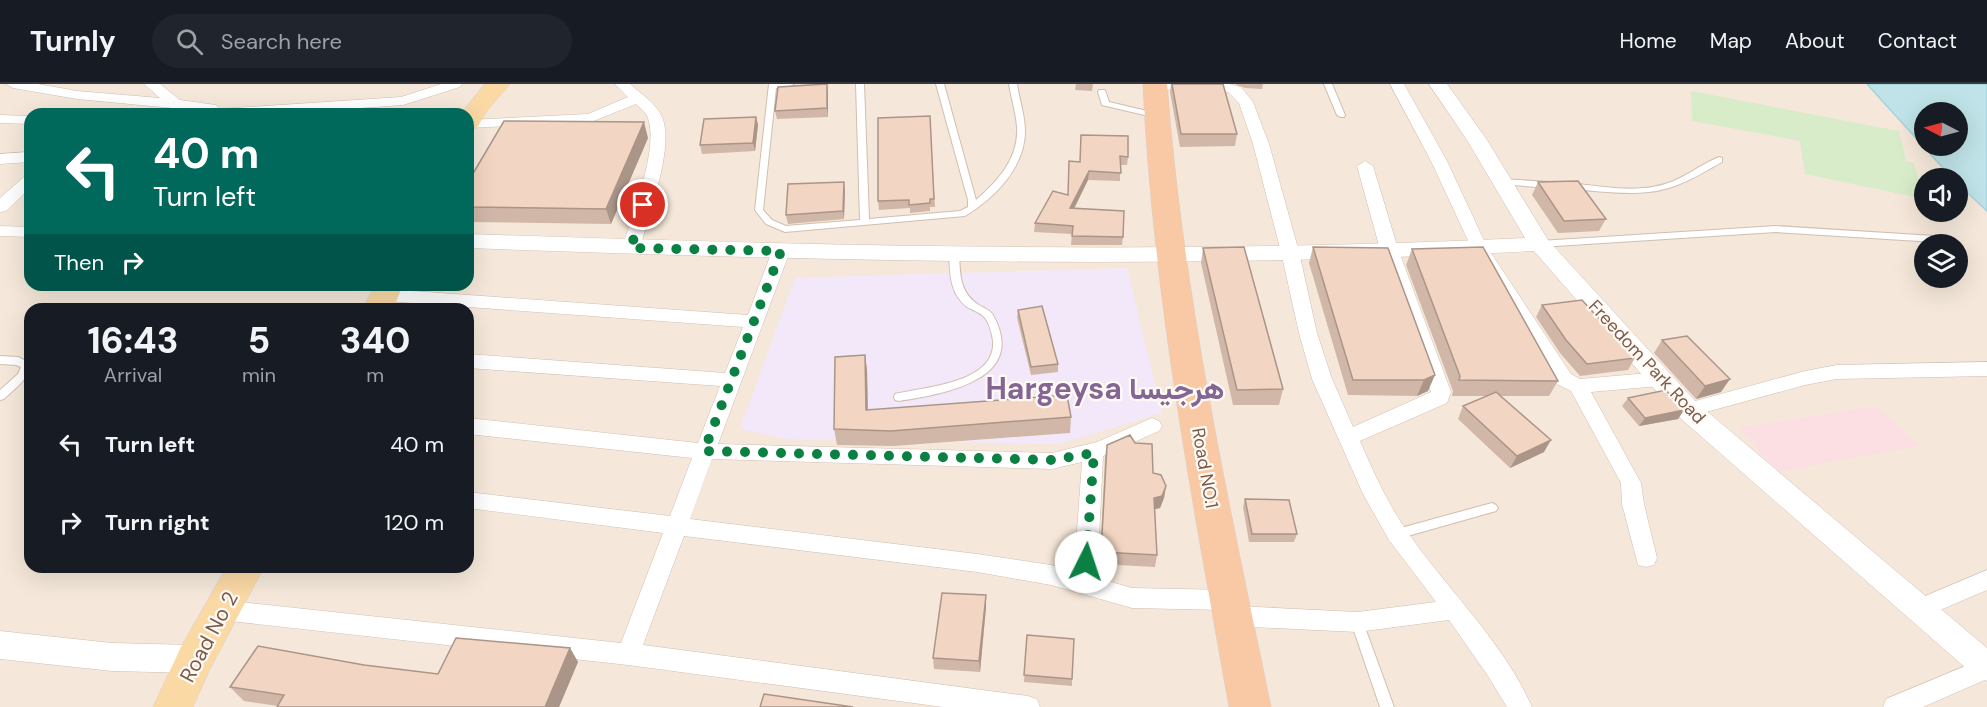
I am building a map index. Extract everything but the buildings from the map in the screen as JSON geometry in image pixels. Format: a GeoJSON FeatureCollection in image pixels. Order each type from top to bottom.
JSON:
{"type":"FeatureCollection","features":[{"type":"Feature","properties":{"kind":"highway","name":"Road NO.1"},"geometry":{"type":"LineString","coordinates":[[1156,95],[1168,254],[1250,707]]}},
{"type":"Feature","properties":{"kind":"main road"},"geometry":{"type":"LineString","coordinates":[[474,114],[498,84]]}},
{"type":"Feature","properties":{"kind":"main road","name":"Road No 2"},"geometry":{"type":"LineString","coordinates":[[173,707],[195,659],[243,573]]}},
{"type":"Feature","properties":{"kind":"street"},"geometry":{"type":"LineString","coordinates":[[13,84],[50,91],[116,99],[174,102],[208,108]]}},
{"type":"Feature","properties":{"kind":"street"},"geometry":{"type":"LineString","coordinates":[[151,84],[174,102]]}},
{"type":"Feature","properties":{"kind":"street"},"geometry":{"type":"LineString","coordinates":[[301,108],[404,101],[455,84]]}},
{"type":"Feature","properties":{"kind":"street"},"geometry":{"type":"LineString","coordinates":[[622,84],[653,114],[658,124],[659,145],[631,248]]}},
{"type":"Feature","properties":{"kind":"street"},"geometry":{"type":"LineString","coordinates":[[1397,84],[1439,160],[1479,247],[1564,379],[1578,386],[1660,379]]}},
{"type":"Feature","properties":{"kind":"street","name":"Freedom Park Road"},"geometry":{"type":"LineString","coordinates":[[1438,84],[1540,244],[1688,410],[1987,667]]}},
{"type":"Feature","properties":{"kind":"street"},"geometry":{"type":"LineString","coordinates":[[1156,95],[1228,88],[1239,93],[1246,102],[1261,144],[1290,252],[1308,333],[1322,379],[1370,488],[1397,534],[1497,668],[1520,707]]}},
{"type":"Feature","properties":{"kind":"street"},"geometry":{"type":"LineString","coordinates":[[474,124],[591,118],[637,98]]}},
{"type":"Feature","properties":{"kind":"street"},"geometry":{"type":"LineString","coordinates":[[106,108],[116,99]]}},
{"type":"Feature","properties":{"kind":"street"},"geometry":{"type":"LineString","coordinates":[[0,119],[24,120]]}},
{"type":"Feature","properties":{"kind":"street"},"geometry":{"type":"LineString","coordinates":[[0,159],[24,157]]}},
{"type":"Feature","properties":{"kind":"street"},"geometry":{"type":"LineString","coordinates":[[1348,438],[1440,398],[1440,384],[1389,249],[1365,166]]}},
{"type":"Feature","properties":{"kind":"street"},"geometry":{"type":"LineString","coordinates":[[0,207],[24,185]]}},
{"type":"Feature","properties":{"kind":"street"},"geometry":{"type":"LineString","coordinates":[[0,231],[24,232]]}},
{"type":"Feature","properties":{"kind":"street"},"geometry":{"type":"LineString","coordinates":[[474,241],[781,251],[1168,254],[1540,244]]}},
{"type":"Feature","properties":{"kind":"street"},"geometry":{"type":"LineString","coordinates":[[628,654],[781,251]]}},
{"type":"Feature","properties":{"kind":"street"},"geometry":{"type":"LineString","coordinates":[[384,296],[754,322]]}},
{"type":"Feature","properties":{"kind":"street"},"geometry":{"type":"LineString","coordinates":[[474,361],[731,380]]}},
{"type":"Feature","properties":{"kind":"street"},"geometry":{"type":"LineString","coordinates":[[1688,410],[1805,378],[1837,372],[1987,369]]}},
{"type":"Feature","properties":{"kind":"street"},"geometry":{"type":"LineString","coordinates":[[1578,386],[1631,483],[1633,504],[1646,558]]}},
{"type":"Feature","properties":{"kind":"street"},"geometry":{"type":"LineString","coordinates":[[474,427],[704,451],[1052,460],[1094,453],[1122,442],[1152,426]]}},
{"type":"Feature","properties":{"kind":"street"},"geometry":{"type":"LineString","coordinates":[[1085,584],[1094,453]]}},
{"type":"Feature","properties":{"kind":"street"},"geometry":{"type":"LineString","coordinates":[[474,501],[977,563],[1051,575],[1132,598],[1357,622],[1455,609]]}},
{"type":"Feature","properties":{"kind":"street"},"geometry":{"type":"LineString","coordinates":[[1919,609],[1987,580]]}},
{"type":"Feature","properties":{"kind":"street"},"geometry":{"type":"LineString","coordinates":[[221,610],[628,654],[1028,707]]}},
{"type":"Feature","properties":{"kind":"street"},"geometry":{"type":"LineString","coordinates":[[0,645],[112,657],[195,659]]}},
{"type":"Feature","properties":{"kind":"street"},"geometry":{"type":"LineString","coordinates":[[1895,707],[1987,667]]}},
{"type":"Feature","properties":{"kind":"lane"},"geometry":{"type":"LineString","coordinates":[[790,84],[773,85],[759,210],[769,222],[785,229],[962,214],[972,208],[994,191],[1014,163],[1021,131],[1013,84]]}},
{"type":"Feature","properties":{"kind":"lane"},"geometry":{"type":"LineString","coordinates":[[860,84],[865,222]]}},
{"type":"Feature","properties":{"kind":"lane"},"geometry":{"type":"LineString","coordinates":[[940,84],[972,200],[972,208]]}},
{"type":"Feature","properties":{"kind":"lane"},"geometry":{"type":"LineString","coordinates":[[1328,84],[1341,115]]}},
{"type":"Feature","properties":{"kind":"lane"},"geometry":{"type":"LineString","coordinates":[[1103,87],[1105,104],[1112,107],[1156,95]]}},
{"type":"Feature","properties":{"kind":"lane"},"geometry":{"type":"LineString","coordinates":[[1502,182],[1631,191],[1656,189],[1683,179],[1719,160]]}},
{"type":"Feature","properties":{"kind":"lane"},"geometry":{"type":"LineString","coordinates":[[1540,244],[1776,229],[1914,237]]}},
{"type":"Feature","properties":{"kind":"lane"},"geometry":{"type":"LineString","coordinates":[[899,397],[943,390],[952,386],[987,369],[997,351],[996,332],[988,314],[972,306],[956,290],[954,252]]}},
{"type":"Feature","properties":{"kind":"lane"},"geometry":{"type":"LineString","coordinates":[[0,360],[18,361],[24,364]]}},
{"type":"Feature","properties":{"kind":"lane"},"geometry":{"type":"LineString","coordinates":[[0,396],[24,372]]}},
{"type":"Feature","properties":{"kind":"lane"},"geometry":{"type":"LineString","coordinates":[[1397,534],[1492,508]]}},
{"type":"Feature","properties":{"kind":"lane"},"geometry":{"type":"LineString","coordinates":[[1357,622],[1387,707]]}},
{"type":"Feature","properties":{"kind":"shaded area"},"geometry":{"type":"Polygon","coordinates":[[[0,84],[1987,84],[1987,707],[0,707],[0,84]]]}},
{"type":"Feature","properties":{"kind":"shaded area"},"geometry":{"type":"Polygon","coordinates":[[[1127,268],[1162,413],[1058,444],[785,439],[740,429],[795,278],[1127,268]]]}},
{"type":"Feature","properties":{"kind":"shaded area"},"geometry":{"type":"Polygon","coordinates":[[[1876,406],[1919,446],[1777,472],[1739,428],[1876,406]]]}},
{"type":"Feature","properties":{"kind":"green space"},"geometry":{"type":"Polygon","coordinates":[[[1691,91],[1899,131],[1906,161],[1914,163],[1915,168],[1914,197],[1805,174],[1800,141],[1692,121],[1691,91]]]}},
{"type":"Feature","properties":{"kind":"water"},"geometry":{"type":"Polygon","coordinates":[[[1867,84],[1987,84],[1987,211],[1968,193],[1968,168],[1943,168],[1932,156],[1968,156],[1968,102],[1914,102],[1914,136],[1867,84]]]}},
{"type":"Feature","properties":{"kind":"district","name":"Hargeysa هرجيسا"},"geometry":{"type":"Point","coordinates":[1105,388]}},
{"type":"Feature","properties":{"kind":"route"},"geometry":{"type":"LineString","coordinates":[[643,205],[631,248],[781,251],[704,451],[1052,460],[1094,453],[1086,562]]}}]}
